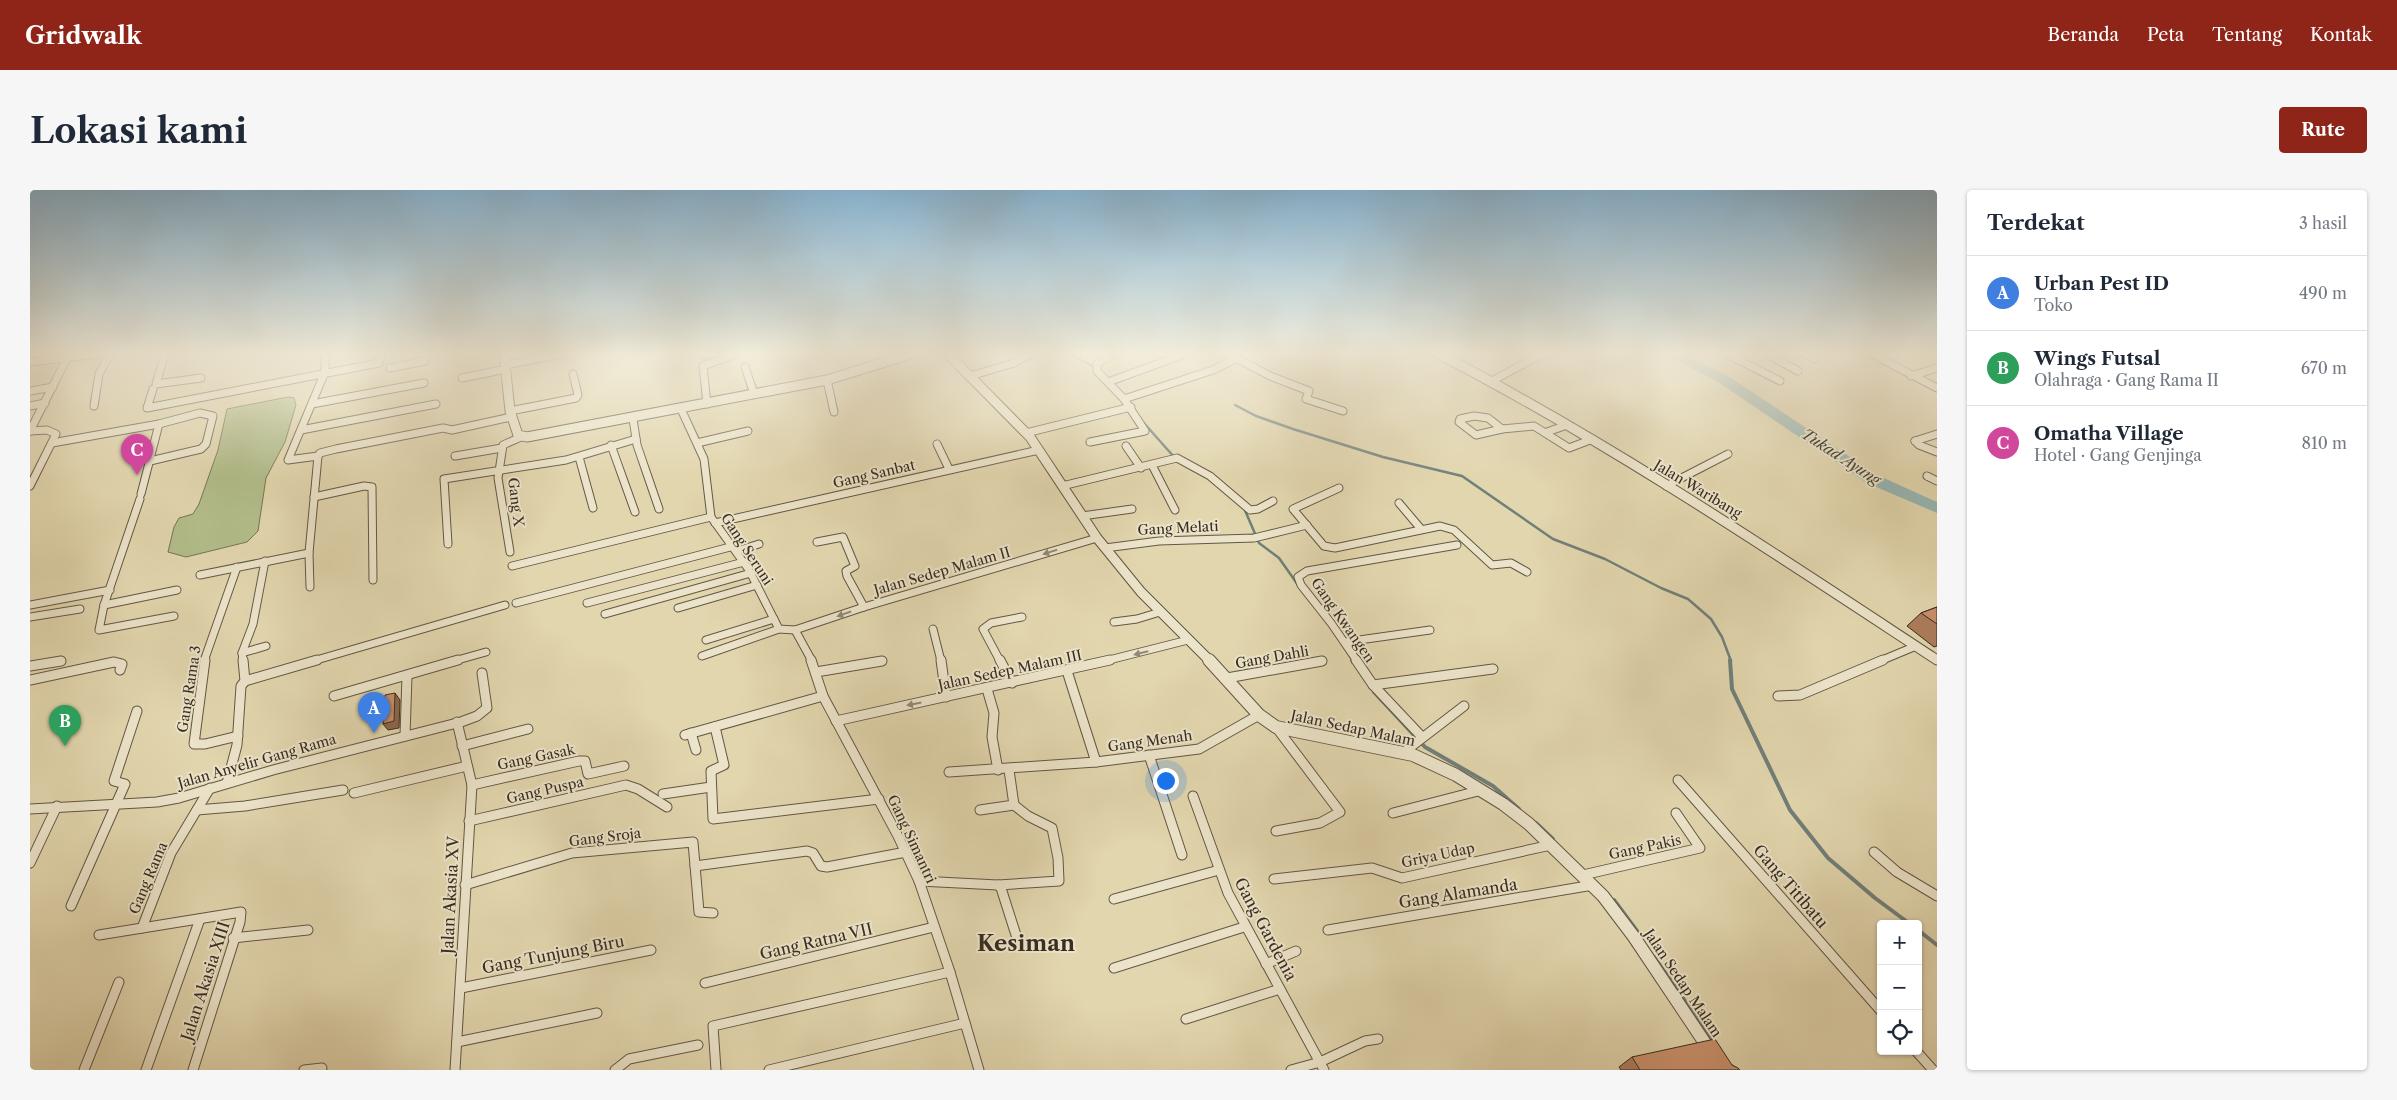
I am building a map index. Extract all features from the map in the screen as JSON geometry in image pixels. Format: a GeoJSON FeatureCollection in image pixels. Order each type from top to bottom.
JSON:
{"type":"FeatureCollection","features":[{"type":"Feature","properties":{"kind":"street"},"geometry":{"type":"LineString","coordinates":[[31,483],[52,443],[55,432],[30,431],[48,395]]}},
{"type":"Feature","properties":{"kind":"street"},"geometry":{"type":"LineString","coordinates":[[94,406],[96,395]]}},
{"type":"Feature","properties":{"kind":"street"},"geometry":{"type":"LineString","coordinates":[[151,395],[146,407],[217,395]]}},
{"type":"Feature","properties":{"kind":"street"},"geometry":{"type":"LineString","coordinates":[[316,395],[289,461],[318,456],[323,452],[445,428],[452,430],[576,398],[578,395]]}},
{"type":"Feature","properties":{"kind":"street"},"geometry":{"type":"LineString","coordinates":[[312,404],[360,395]]}},
{"type":"Feature","properties":{"kind":"street"},"geometry":{"type":"LineString","coordinates":[[509,395],[511,414],[517,433],[521,437]]}},
{"type":"Feature","properties":{"kind":"street"},"geometry":{"type":"LineString","coordinates":[[706,395],[707,404]]}},
{"type":"Feature","properties":{"kind":"street"},"geometry":{"type":"LineString","coordinates":[[455,456],[502,448],[507,442],[521,437],[534,437],[633,419],[749,395]]}},
{"type":"Feature","properties":{"kind":"street"},"geometry":{"type":"LineString","coordinates":[[830,395],[834,412]]}},
{"type":"Feature","properties":{"kind":"street","name":"Jalan Sedap Malam"},"geometry":{"type":"LineString","coordinates":[[989,395],[1026,433],[1039,450],[1105,548],[1160,612],[1227,678],[1259,715],[1276,727],[1312,736],[1404,752],[1430,762],[1482,790],[1521,818],[1550,845],[1586,874],[1593,886],[1613,908],[1634,937],[1723,1070]]}},
{"type":"Feature","properties":{"kind":"street"},"geometry":{"type":"LineString","coordinates":[[1090,442],[1145,432],[1123,395]]}},
{"type":"Feature","properties":{"kind":"street"},"geometry":{"type":"LineString","coordinates":[[1126,398],[1135,395]]}},
{"type":"Feature","properties":{"kind":"street"},"geometry":{"type":"LineString","coordinates":[[1307,395],[1306,399],[1343,411]]}},
{"type":"Feature","properties":{"kind":"street","name":"Jalan Waribang"},"geometry":{"type":"LineString","coordinates":[[1518,395],[1772,551],[1937,660]]}},
{"type":"Feature","properties":{"kind":"street"},"geometry":{"type":"LineString","coordinates":[[30,406],[44,403]]}},
{"type":"Feature","properties":{"kind":"street"},"geometry":{"type":"LineString","coordinates":[[301,430],[436,404]]}},
{"type":"Feature","properties":{"kind":"street"},"geometry":{"type":"LineString","coordinates":[[1026,433],[1130,408]]}},
{"type":"Feature","properties":{"kind":"street","name":"Gang Seruni"},"geometry":{"type":"LineString","coordinates":[[681,409],[698,443],[707,470],[713,520],[736,548],[751,573],[779,629]]}},
{"type":"Feature","properties":{"kind":"street"},"geometry":{"type":"LineString","coordinates":[[52,443],[159,424],[200,413],[214,416],[206,444],[201,449],[150,461]]}},
{"type":"Feature","properties":{"kind":"street"},"geometry":{"type":"LineString","coordinates":[[1503,430],[1490,416],[1482,415],[1460,419],[1459,422],[1476,436],[1534,425],[1569,448],[1590,440]]}},
{"type":"Feature","properties":{"kind":"street"},"geometry":{"type":"LineString","coordinates":[[633,419],[636,439],[659,509]]}},
{"type":"Feature","properties":{"kind":"street"},"geometry":{"type":"LineString","coordinates":[[159,424],[140,497],[104,605],[99,628],[102,631],[174,616]]}},
{"type":"Feature","properties":{"kind":"street"},"geometry":{"type":"LineString","coordinates":[[1546,432],[1567,425]]}},
{"type":"Feature","properties":{"kind":"street"},"geometry":{"type":"LineString","coordinates":[[698,443],[748,432]]}},
{"type":"Feature","properties":{"kind":"street"},"geometry":{"type":"LineString","coordinates":[[1937,434],[1914,441],[1925,448],[1937,452]]}},
{"type":"Feature","properties":{"kind":"street"},"geometry":{"type":"LineString","coordinates":[[448,544],[444,479],[562,461],[636,439]]}},
{"type":"Feature","properties":{"kind":"street"},"geometry":{"type":"LineString","coordinates":[[937,444],[949,469]]}},
{"type":"Feature","properties":{"kind":"street"},"geometry":{"type":"LineString","coordinates":[[611,445],[635,512]]}},
{"type":"Feature","properties":{"kind":"street"},"geometry":{"type":"LineString","coordinates":[[1126,446],[1141,468]]}},
{"type":"Feature","properties":{"kind":"street","name":"Gang X"},"geometry":{"type":"LineString","coordinates":[[502,448],[498,478],[510,552]]}},
{"type":"Feature","properties":{"kind":"street","name":"Gang Sanbat"},"geometry":{"type":"LineString","coordinates":[[512,566],[713,520],[874,488],[949,469],[1039,450]]}},
{"type":"Feature","properties":{"kind":"street"},"geometry":{"type":"LineString","coordinates":[[1666,486],[1728,454]]}},
{"type":"Feature","properties":{"kind":"street"},"geometry":{"type":"LineString","coordinates":[[310,587],[309,553],[318,456]]}},
{"type":"Feature","properties":{"kind":"street"},"geometry":{"type":"LineString","coordinates":[[579,457],[593,508]]}},
{"type":"Feature","properties":{"kind":"street"},"geometry":{"type":"LineString","coordinates":[[1062,486],[1141,468],[1175,458],[1184,460],[1210,476],[1250,510],[1258,509],[1273,501]]}},
{"type":"Feature","properties":{"kind":"street"},"geometry":{"type":"LineString","coordinates":[[1152,465],[1176,510]]}},
{"type":"Feature","properties":{"kind":"street"},"geometry":{"type":"LineString","coordinates":[[1927,476],[1937,481]]}},
{"type":"Feature","properties":{"kind":"street"},"geometry":{"type":"LineString","coordinates":[[314,497],[371,486],[374,580]]}},
{"type":"Feature","properties":{"kind":"street"},"geometry":{"type":"LineString","coordinates":[[1339,488],[1294,508],[1293,511],[1324,546],[1331,548],[1421,529],[1440,526],[1448,527],[1460,535],[1492,565],[1511,563],[1527,572]]}},
{"type":"Feature","properties":{"kind":"street"},"geometry":{"type":"LineString","coordinates":[[1399,503],[1421,529]]}},
{"type":"Feature","properties":{"kind":"street"},"geometry":{"type":"LineString","coordinates":[[1082,516],[1132,509]]}},
{"type":"Feature","properties":{"kind":"street","name":"Gang Melati"},"geometry":{"type":"LineString","coordinates":[[1105,548],[1159,541],[1254,538],[1307,525]]}},
{"type":"Feature","properties":{"kind":"street"},"geometry":{"type":"LineString","coordinates":[[817,542],[840,536],[843,537],[855,566],[846,571],[847,576],[864,607]]}},
{"type":"Feature","properties":{"kind":"street","name":"Jalan Sedep Malam II"},"geometry":{"type":"LineString","coordinates":[[795,630],[864,607],[1097,538]]}},
{"type":"Feature","properties":{"kind":"street"},"geometry":{"type":"LineString","coordinates":[[516,603],[736,548],[759,544]]}},
{"type":"Feature","properties":{"kind":"street","name":"Gang Kwangen"},"geometry":{"type":"LineString","coordinates":[[1420,739],[1373,685],[1316,602],[1301,586],[1298,577],[1307,571],[1457,545]]}},
{"type":"Feature","properties":{"kind":"street"},"geometry":{"type":"LineString","coordinates":[[200,575],[309,553]]}},
{"type":"Feature","properties":{"kind":"street"},"geometry":{"type":"LineString","coordinates":[[245,682],[242,653],[253,624],[265,561]]}},
{"type":"Feature","properties":{"kind":"street"},"geometry":{"type":"LineString","coordinates":[[587,603],[744,562]]}},
{"type":"Feature","properties":{"kind":"street","name":"Gang Rama 3"},"geometry":{"type":"LineString","coordinates":[[236,567],[204,662],[194,744],[205,744],[238,736]]}},
{"type":"Feature","properties":{"kind":"street"},"geometry":{"type":"LineString","coordinates":[[605,614],[751,573]]}},
{"type":"Feature","properties":{"kind":"street"},"geometry":{"type":"LineString","coordinates":[[678,608],[757,585]]}},
{"type":"Feature","properties":{"kind":"street"},"geometry":{"type":"LineString","coordinates":[[30,605],[110,590]]}},
{"type":"Feature","properties":{"kind":"street"},"geometry":{"type":"LineString","coordinates":[[104,605],[176,590]]}},
{"type":"Feature","properties":{"kind":"street"},"geometry":{"type":"LineString","coordinates":[[227,783],[238,736],[241,686],[245,682],[505,606]]}},
{"type":"Feature","properties":{"kind":"street"},"geometry":{"type":"LineString","coordinates":[[30,617],[80,609]]}},
{"type":"Feature","properties":{"kind":"street"},"geometry":{"type":"LineString","coordinates":[[1114,622],[1137,619],[1160,612]]}},
{"type":"Feature","properties":{"kind":"street"},"geometry":{"type":"LineString","coordinates":[[1012,684],[983,629],[991,623],[1022,617]]}},
{"type":"Feature","properties":{"kind":"street"},"geometry":{"type":"LineString","coordinates":[[706,640],[774,619]]}},
{"type":"Feature","properties":{"kind":"street"},"geometry":{"type":"LineString","coordinates":[[702,656],[779,629],[795,630]]}},
{"type":"Feature","properties":{"kind":"street"},"geometry":{"type":"LineString","coordinates":[[933,629],[941,660],[946,697]]}},
{"type":"Feature","properties":{"kind":"street","name":"Gang Simantri"},"geometry":{"type":"LineString","coordinates":[[795,630],[816,672],[823,696],[879,799],[919,881],[950,972],[979,1070]]}},
{"type":"Feature","properties":{"kind":"street"},"geometry":{"type":"LineString","coordinates":[[1345,642],[1430,630]]}},
{"type":"Feature","properties":{"kind":"street","name":"Jalan Sedep Malam III"},"geometry":{"type":"LineString","coordinates":[[836,721],[1012,684],[1188,640]]}},
{"type":"Feature","properties":{"kind":"street"},"geometry":{"type":"LineString","coordinates":[[242,653],[266,646]]}},
{"type":"Feature","properties":{"kind":"street"},"geometry":{"type":"LineString","coordinates":[[1778,696],[1800,695],[1916,646]]}},
{"type":"Feature","properties":{"kind":"street"},"geometry":{"type":"LineString","coordinates":[[334,696],[486,652]]}},
{"type":"Feature","properties":{"kind":"street"},"geometry":{"type":"LineString","coordinates":[[30,666],[61,660]]}},
{"type":"Feature","properties":{"kind":"street"},"geometry":{"type":"LineString","coordinates":[[816,672],[882,661]]}},
{"type":"Feature","properties":{"kind":"street","name":"Gang Dahli"},"geometry":{"type":"LineString","coordinates":[[1227,678],[1322,661]]}},
{"type":"Feature","properties":{"kind":"street"},"geometry":{"type":"LineString","coordinates":[[30,680],[114,662],[122,664],[120,670]]}},
{"type":"Feature","properties":{"kind":"street"},"geometry":{"type":"LineString","coordinates":[[1373,685],[1493,669]]}},
{"type":"Feature","properties":{"kind":"street"},"geometry":{"type":"LineString","coordinates":[[1067,671],[1096,762]]}},
{"type":"Feature","properties":{"kind":"street","name":"Jalan Anyelir Gang Rama"},"geometry":{"type":"LineString","coordinates":[[30,809],[57,806],[157,802],[456,722],[485,710],[482,673]]}},
{"type":"Feature","properties":{"kind":"street"},"geometry":{"type":"LineString","coordinates":[[405,736],[407,676]]}},
{"type":"Feature","properties":{"kind":"street"},"geometry":{"type":"LineString","coordinates":[[987,689],[994,713],[992,737],[998,770]]}},
{"type":"Feature","properties":{"kind":"street"},"geometry":{"type":"LineString","coordinates":[[696,750],[688,734],[823,696]]}},
{"type":"Feature","properties":{"kind":"street"},"geometry":{"type":"LineString","coordinates":[[1404,752],[1464,706]]}},
{"type":"Feature","properties":{"kind":"street"},"geometry":{"type":"LineString","coordinates":[[71,906],[126,783],[114,781],[137,710]]}},
{"type":"Feature","properties":{"kind":"street","name":"Gang Menah"},"geometry":{"type":"LineString","coordinates":[[949,772],[1009,770],[1096,762],[1199,749],[1259,715]]}},
{"type":"Feature","properties":{"kind":"street","name":"Jalan Akasia XV"},"geometry":{"type":"LineString","coordinates":[[455,1070],[461,988],[464,885],[472,784],[456,722]]}},
{"type":"Feature","properties":{"kind":"street"},"geometry":{"type":"LineString","coordinates":[[715,726],[724,765],[711,771],[713,819],[879,799]]}},
{"type":"Feature","properties":{"kind":"street"},"geometry":{"type":"LineString","coordinates":[[1276,727],[1340,808],[1337,816],[1315,823],[1276,831]]}},
{"type":"Feature","properties":{"kind":"street"},"geometry":{"type":"LineString","coordinates":[[462,746],[528,728]]}},
{"type":"Feature","properties":{"kind":"street"},"geometry":{"type":"LineString","coordinates":[[1149,756],[1182,855]]}},
{"type":"Feature","properties":{"kind":"street","name":"Gang Gasak"},"geometry":{"type":"LineString","coordinates":[[472,784],[579,761],[585,761],[588,774],[624,766]]}},
{"type":"Feature","properties":{"kind":"street"},"geometry":{"type":"LineString","coordinates":[[354,793],[467,766]]}},
{"type":"Feature","properties":{"kind":"street"},"geometry":{"type":"LineString","coordinates":[[919,881],[998,885],[1057,883],[1061,878],[1052,828],[1028,816],[1014,805],[1009,770]]}},
{"type":"Feature","properties":{"kind":"street","name":"Gang Titibatu"},"geometry":{"type":"LineString","coordinates":[[1678,780],[1880,1010]]}},
{"type":"Feature","properties":{"kind":"street","name":"Gang Puspa"},"geometry":{"type":"LineString","coordinates":[[469,821],[626,786],[638,789],[667,808]]}},
{"type":"Feature","properties":{"kind":"street"},"geometry":{"type":"LineString","coordinates":[[663,794],[711,787]]}},
{"type":"Feature","properties":{"kind":"street","name":"Gang Rama"},"geometry":{"type":"LineString","coordinates":[[142,928],[170,853],[210,788]]}},
{"type":"Feature","properties":{"kind":"street"},"geometry":{"type":"LineString","coordinates":[[198,810],[246,806],[343,790]]}},
{"type":"Feature","properties":{"kind":"street"},"geometry":{"type":"LineString","coordinates":[[1393,813],[1482,790]]}},
{"type":"Feature","properties":{"kind":"street","name":"Gang Gardenia"},"geometry":{"type":"LineString","coordinates":[[1193,796],[1219,870],[1244,926],[1322,1066]]}},
{"type":"Feature","properties":{"kind":"street"},"geometry":{"type":"LineString","coordinates":[[980,810],[1014,805]]}},
{"type":"Feature","properties":{"kind":"street"},"geometry":{"type":"LineString","coordinates":[[30,862],[57,806]]}},
{"type":"Feature","properties":{"kind":"street","name":"Gang Pakis"},"geometry":{"type":"LineString","coordinates":[[1586,874],[1700,848],[1676,813]]}},
{"type":"Feature","properties":{"kind":"street","name":"Gang Sroja"},"geometry":{"type":"LineString","coordinates":[[464,885],[572,853],[694,842],[695,866]]}},
{"type":"Feature","properties":{"kind":"street","name":"Griya Udap"},"geometry":{"type":"LineString","coordinates":[[1274,880],[1372,868],[1402,878],[1550,845]]}},
{"type":"Feature","properties":{"kind":"street"},"geometry":{"type":"LineString","coordinates":[[713,913],[699,912],[695,866],[807,851],[813,852],[821,866],[827,867],[906,852]]}},
{"type":"Feature","properties":{"kind":"street"},"geometry":{"type":"LineString","coordinates":[[1874,852],[1897,872],[1937,896]]}},
{"type":"Feature","properties":{"kind":"street"},"geometry":{"type":"LineString","coordinates":[[1114,899],[1219,870]]}},
{"type":"Feature","properties":{"kind":"street"},"geometry":{"type":"LineString","coordinates":[[998,885],[1002,888],[1016,936]]}},
{"type":"Feature","properties":{"kind":"street","name":"Gang Alamanda"},"geometry":{"type":"LineString","coordinates":[[1328,930],[1593,886]]}},
{"type":"Feature","properties":{"kind":"street","name":"Jalan Akasia XIII"},"geometry":{"type":"LineString","coordinates":[[99,935],[240,911],[242,916],[233,938],[193,1070]]}},
{"type":"Feature","properties":{"kind":"street"},"geometry":{"type":"LineString","coordinates":[[146,1070],[200,919]]}},
{"type":"Feature","properties":{"kind":"street"},"geometry":{"type":"LineString","coordinates":[[1114,968],[1244,926]]}},
{"type":"Feature","properties":{"kind":"street","name":"Gang Ratna VII"},"geometry":{"type":"LineString","coordinates":[[705,983],[934,927]]}},
{"type":"Feature","properties":{"kind":"street"},"geometry":{"type":"LineString","coordinates":[[233,938],[308,930]]}},
{"type":"Feature","properties":{"kind":"street","name":"Gang Tunjung Biru"},"geometry":{"type":"LineString","coordinates":[[461,988],[651,950]]}},
{"type":"Feature","properties":{"kind":"street"},"geometry":{"type":"LineString","coordinates":[[1266,964],[1296,951]]}},
{"type":"Feature","properties":{"kind":"street"},"geometry":{"type":"LineString","coordinates":[[716,1070],[712,1031],[714,1026],[950,972]]}},
{"type":"Feature","properties":{"kind":"street"},"geometry":{"type":"LineString","coordinates":[[84,1070],[119,982]]}},
{"type":"Feature","properties":{"kind":"street"},"geometry":{"type":"LineString","coordinates":[[1186,1019],[1280,989]]}},
{"type":"Feature","properties":{"kind":"street"},"geometry":{"type":"LineString","coordinates":[[457,1042],[597,1013]]}},
{"type":"Feature","properties":{"kind":"street"},"geometry":{"type":"LineString","coordinates":[[770,1070],[965,1023]]}},
{"type":"Feature","properties":{"kind":"street"},"geometry":{"type":"LineString","coordinates":[[1291,1070],[1322,1066],[1353,1045],[1378,1039]]}},
{"type":"Feature","properties":{"kind":"street"},"geometry":{"type":"LineString","coordinates":[[615,1070],[629,1059],[698,1045]]}},
{"type":"Feature","properties":{"kind":"street"},"geometry":{"type":"LineString","coordinates":[[1920,1055],[1933,1070]]}},
{"type":"Feature","properties":{"kind":"street"},"geometry":{"type":"LineString","coordinates":[[304,1070],[322,1068]]}},
{"type":"Feature","properties":{"kind":"green space"},"geometry":{"type":"Polygon","coordinates":[[[288,397],[294,398],[296,405],[285,442],[266,478],[258,531],[247,542],[186,557],[168,552],[174,527],[179,518],[193,514],[199,504],[218,450],[227,409],[288,397]]]}},
{"type":"Feature","properties":{"kind":"building"},"geometry":{"type":"Polygon","coordinates":[[[1937,607],[1937,624],[1921,613],[1937,607]]]}},
{"type":"Feature","properties":{"kind":"building"},"geometry":{"type":"Polygon","coordinates":[[[395,693],[394,721],[383,724],[385,695],[395,693]]]}},
{"type":"Feature","properties":{"kind":"building"},"geometry":{"type":"Polygon","coordinates":[[[1715,1039],[1732,1065],[1740,1070],[1640,1070],[1632,1057],[1715,1039]]]}},
{"type":"Feature","properties":{"kind":"waterway","name":"Tukad Ayung"},"geometry":{"type":"LineString","coordinates":[[1747,395],[1872,479],[1937,508]]}},
{"type":"Feature","properties":{"kind":"waterway"},"geometry":{"type":"LineString","coordinates":[[1235,405],[1256,416],[1293,429],[1383,457],[1462,476],[1553,539],[1605,559],[1661,588],[1688,599],[1711,619],[1722,637],[1731,661]]}},
{"type":"Feature","properties":{"kind":"waterway"},"geometry":{"type":"LineString","coordinates":[[1143,422],[1175,458]]}},
{"type":"Feature","properties":{"kind":"waterway"},"geometry":{"type":"LineString","coordinates":[[1244,508],[1259,543],[1279,558],[1298,585]]}},
{"type":"Feature","properties":{"kind":"waterway"},"geometry":{"type":"LineString","coordinates":[[1341,642],[1353,661]]}},
{"type":"Feature","properties":{"kind":"waterway"},"geometry":{"type":"LineString","coordinates":[[1730,660],[1732,689],[1790,810],[1828,858],[1875,898],[1905,920]]}},
{"type":"Feature","properties":{"kind":"waterway"},"geometry":{"type":"LineString","coordinates":[[1374,692],[1425,747],[1493,786],[1519,809]]}},
{"type":"Feature","properties":{"kind":"waterway"},"geometry":{"type":"LineString","coordinates":[[1536,823],[1553,839]]}},
{"type":"Feature","properties":{"kind":"waterway"},"geometry":{"type":"LineString","coordinates":[[1614,900],[1637,931]]}},
{"type":"Feature","properties":{"kind":"waterway"},"geometry":{"type":"LineString","coordinates":[[1922,933],[1937,945]]}},
{"type":"Feature","properties":{"kind":"waterway"},"geometry":{"type":"LineString","coordinates":[[1654,957],[1714,1042]]}},
{"type":"Feature","properties":{"kind":"place","name":"Omatha Village"},"geometry":{"type":"Point","coordinates":[137,475]}},
{"type":"Feature","properties":{"kind":"place","name":"Urban Pest ID"},"geometry":{"type":"Point","coordinates":[374,733]}},
{"type":"Feature","properties":{"kind":"place","name":"Wings Futsal"},"geometry":{"type":"Point","coordinates":[65,746]}},
{"type":"Feature","properties":{"kind":"district","name":"Kesiman"},"geometry":{"type":"Point","coordinates":[1026,943]}}]}
